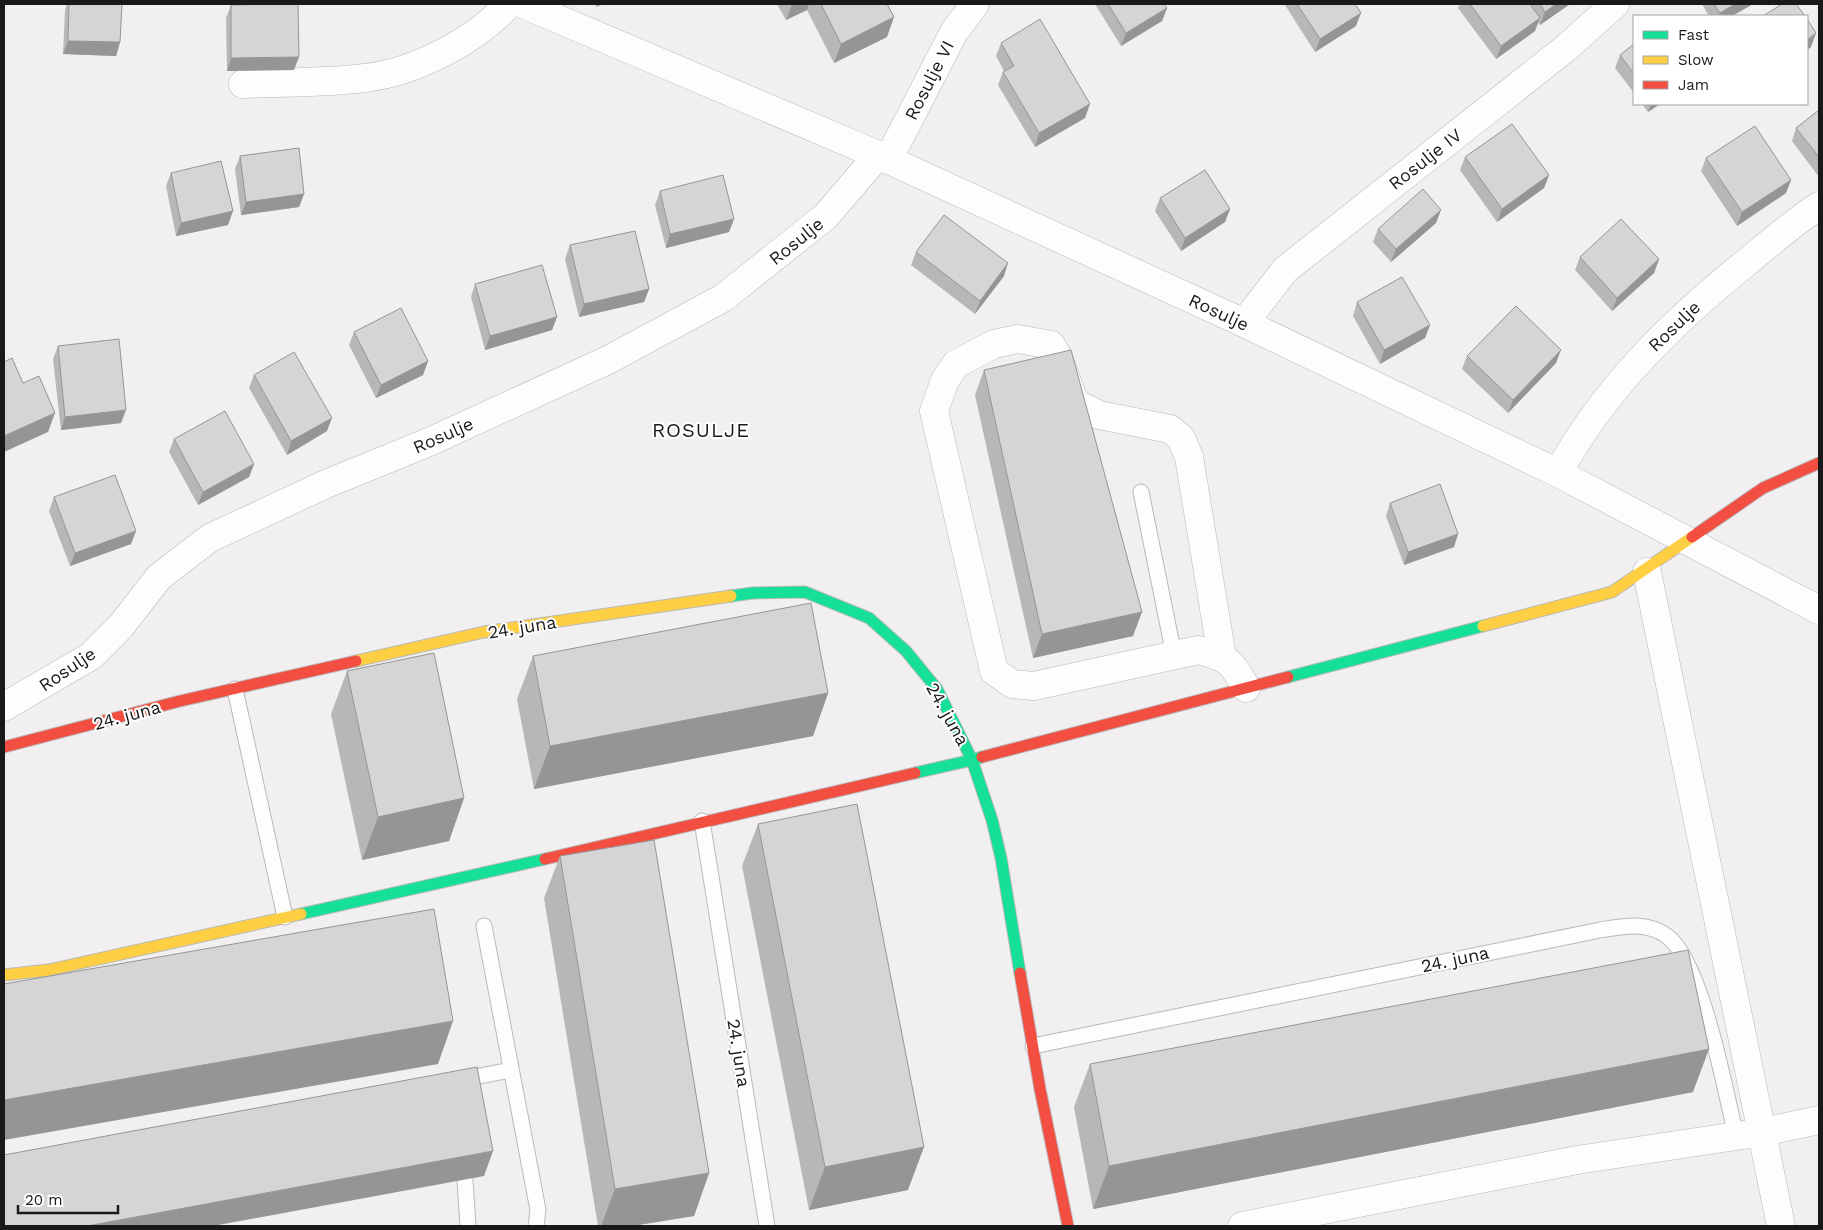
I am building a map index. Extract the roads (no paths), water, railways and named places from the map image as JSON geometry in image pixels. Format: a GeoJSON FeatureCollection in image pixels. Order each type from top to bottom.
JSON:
{"type":"FeatureCollection","features":[{"type":"Feature","properties":{"kind":"street"},"geometry":{"type":"LineString","coordinates":[[243,84],[366,78],[432,60],[493,21],[509,4]]}},
{"type":"Feature","properties":{"kind":"street","name":"Rosulje"},"geometry":{"type":"LineString","coordinates":[[523,4],[883,157],[1244,324],[1558,473],[1685,540],[1716,554],[1819,610]]}},
{"type":"Feature","properties":{"kind":"street","name":"Rosulje VI"},"geometry":{"type":"LineString","coordinates":[[883,157],[954,32],[975,4]]}},
{"type":"Feature","properties":{"kind":"street","name":"Rosulje IV"},"geometry":{"type":"LineString","coordinates":[[1244,324],[1285,270],[1566,48],[1615,4]]}},
{"type":"Feature","properties":{"kind":"street","name":"Rosulje"},"geometry":{"type":"LineString","coordinates":[[4,707],[92,656],[121,626],[159,577],[210,538],[326,484],[429,442],[608,360],[723,298],[826,216],[883,157]]}},
{"type":"Feature","properties":{"kind":"street","name":"Rosulje"},"geometry":{"type":"LineString","coordinates":[[1558,473],[1579,436],[1633,365],[1702,298],[1801,218],[1819,206]]}},
{"type":"Feature","properties":{"kind":"street"},"geometry":{"type":"LineString","coordinates":[[1222,657],[1189,457],[1181,438],[1170,429],[1099,416],[1075,403],[1058,357],[1051,346],[1018,339],[994,344],[956,364],[944,380],[934,411],[994,671],[1012,684],[1034,686],[1198,650],[1222,657],[1234,666],[1246,688]]}},
{"type":"Feature","properties":{"kind":"street"},"geometry":{"type":"LineString","coordinates":[[972,760],[1612,592],[1646,572],[1685,540],[1765,488],[1819,463]]}},
{"type":"Feature","properties":{"kind":"street"},"geometry":{"type":"LineString","coordinates":[[1646,572],[1781,1226]]}},
{"type":"Feature","properties":{"kind":"street","name":"24. juna"},"geometry":{"type":"LineString","coordinates":[[4,746],[235,689],[484,632],[753,593],[806,592],[869,618],[906,651],[937,689],[972,760],[992,820],[1068,1226]]}},
{"type":"Feature","properties":{"kind":"street","name":"24. juna"},"geometry":{"type":"LineString","coordinates":[[4,976],[49,970],[454,880],[702,821],[972,760]]}},
{"type":"Feature","properties":{"kind":"street"},"geometry":{"type":"LineString","coordinates":[[1242,1226],[1577,1160],[1763,1132],[1819,1120]]}},
{"type":"Feature","properties":{"kind":"lane"},"geometry":{"type":"LineString","coordinates":[[1141,492],[1174,655]]}},
{"type":"Feature","properties":{"kind":"lane"},"geometry":{"type":"LineString","coordinates":[[235,689],[285,917]]}},
{"type":"Feature","properties":{"kind":"lane","name":"24. juna"},"geometry":{"type":"LineString","coordinates":[[702,821],[767,1226]]}},
{"type":"Feature","properties":{"kind":"lane"},"geometry":{"type":"LineString","coordinates":[[484,926],[538,1210],[536,1226]]}},
{"type":"Feature","properties":{"kind":"lane","name":"24. juna"},"geometry":{"type":"LineString","coordinates":[[1033,1046],[1600,930],[1640,926],[1666,935],[1684,954],[1701,1000],[1736,1136]]}},
{"type":"Feature","properties":{"kind":"lane"},"geometry":{"type":"LineString","coordinates":[[447,1082],[511,1070]]}},
{"type":"Feature","properties":{"kind":"lane"},"geometry":{"type":"LineString","coordinates":[[465,1180],[468,1226]]}},
{"type":"Feature","properties":{"kind":"district","name":"ROSULJE"},"geometry":{"type":"Point","coordinates":[701,430]}}]}
